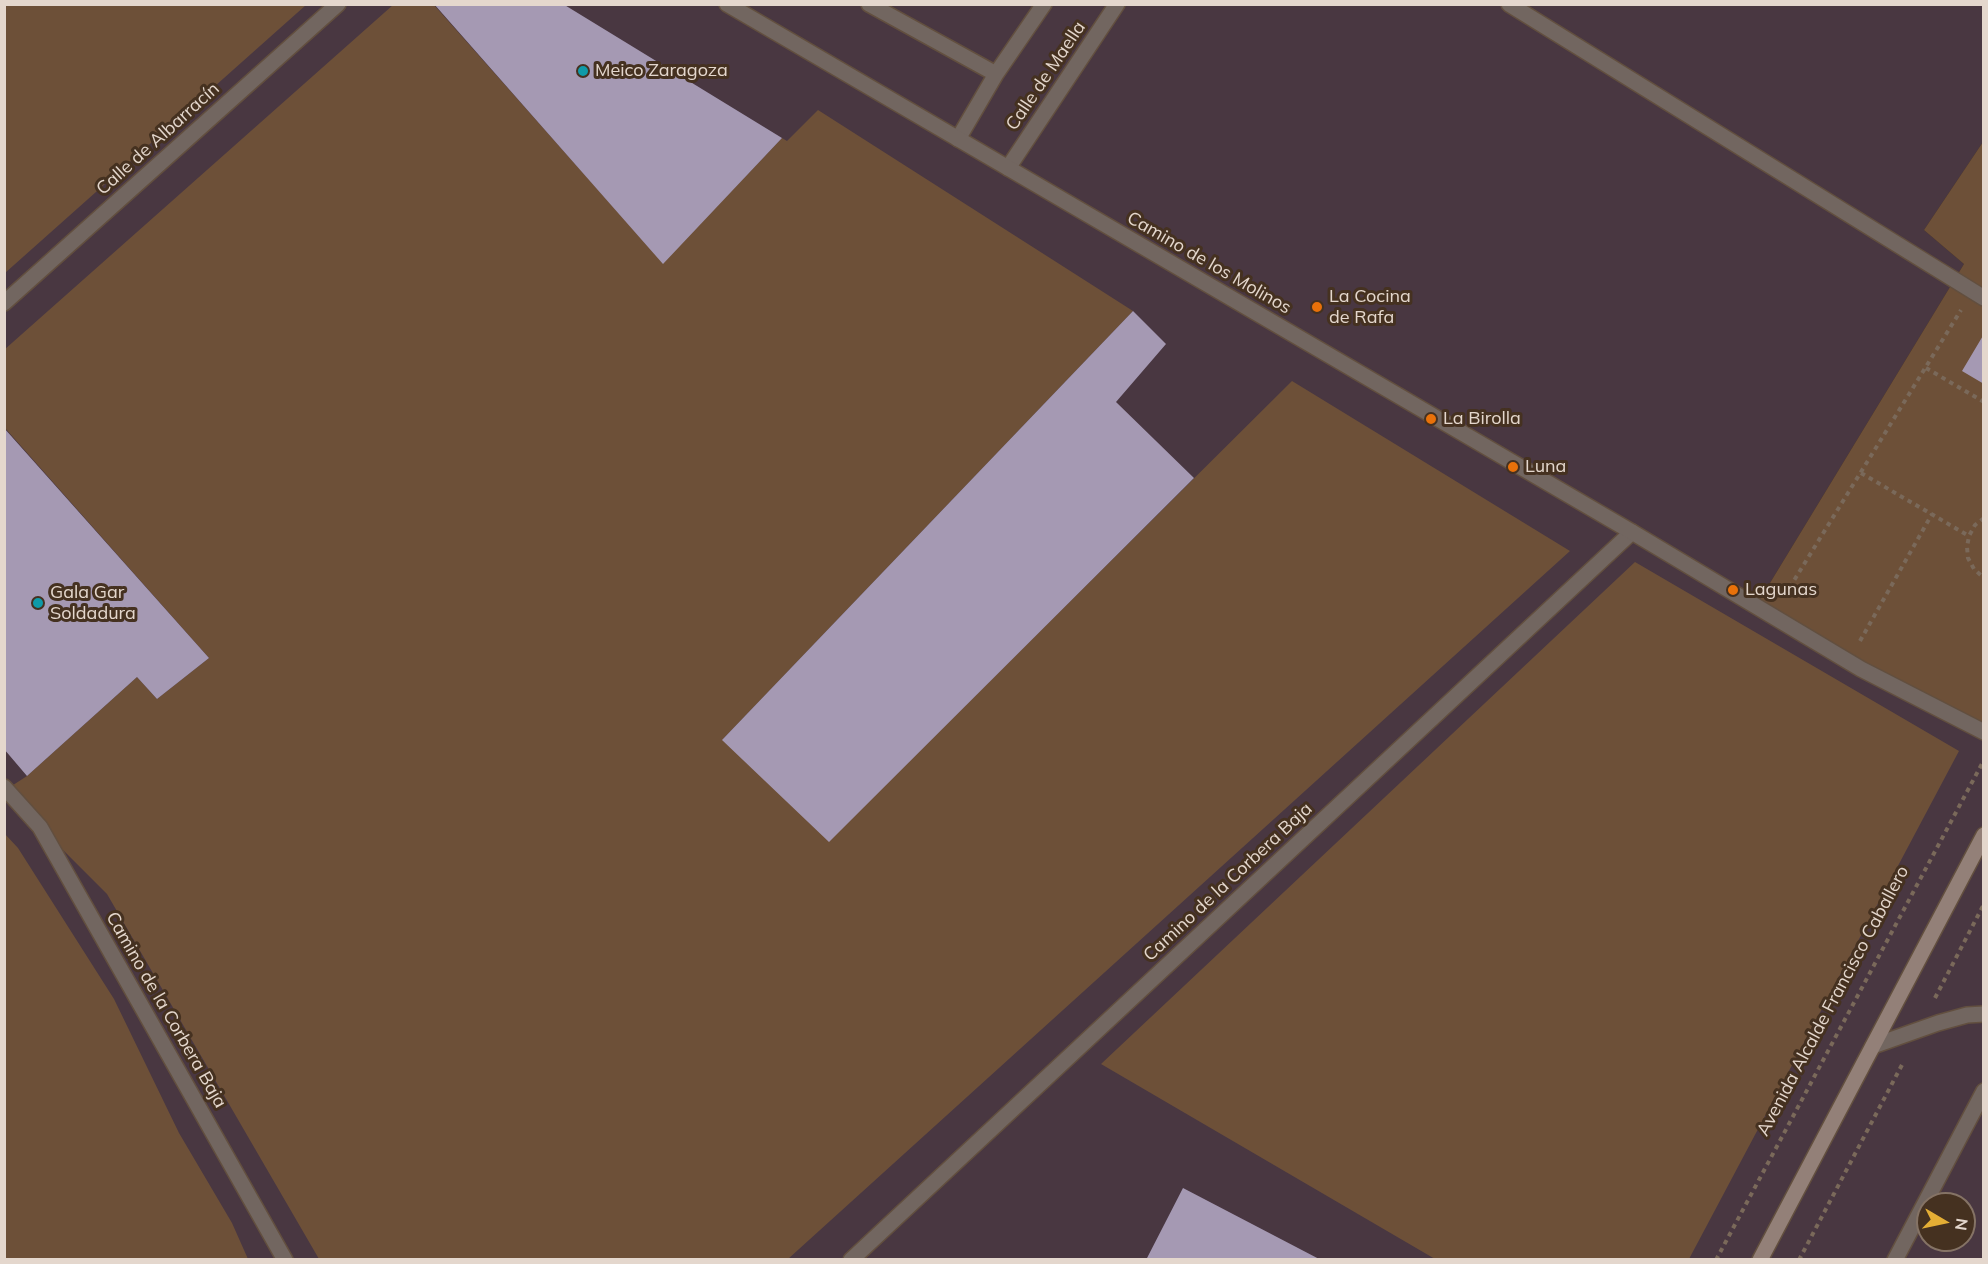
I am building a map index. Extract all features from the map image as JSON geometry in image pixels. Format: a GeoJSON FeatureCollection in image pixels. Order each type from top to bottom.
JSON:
{"type":"FeatureCollection","features":[{"type":"Feature","properties":{"kind":"main road"},"geometry":{"type":"LineString","coordinates":[[1760,1260],[1983,835]]}},
{"type":"Feature","properties":{"kind":"street","name":"Calle de Albarracín"},"geometry":{"type":"LineString","coordinates":[[4,303],[338,4]]}},
{"type":"Feature","properties":{"kind":"street","name":"Camino de los Molinos"},"geometry":{"type":"LineString","coordinates":[[727,4],[1632,532],[1848,662],[1983,732]]}},
{"type":"Feature","properties":{"kind":"street"},"geometry":{"type":"LineString","coordinates":[[869,4],[996,74]]}},
{"type":"Feature","properties":{"kind":"street"},"geometry":{"type":"LineString","coordinates":[[958,139],[996,74],[1044,4]]}},
{"type":"Feature","properties":{"kind":"street","name":"Calle de Maella"},"geometry":{"type":"LineString","coordinates":[[1008,168],[1118,4]]}},
{"type":"Feature","properties":{"kind":"street"},"geometry":{"type":"LineString","coordinates":[[1509,4],[1978,295]]}},
{"type":"Feature","properties":{"kind":"street","name":"Camino de la Corbera Baja"},"geometry":{"type":"LineString","coordinates":[[851,1260],[1632,532]]}},
{"type":"Feature","properties":{"kind":"street","name":"Camino de la Corbera Baja"},"geometry":{"type":"LineString","coordinates":[[4,787],[40,828],[285,1260]]}},
{"type":"Feature","properties":{"kind":"street"},"geometry":{"type":"LineString","coordinates":[[1873,1046],[1920,1028],[1967,1015],[1983,1014]]}},
{"type":"Feature","properties":{"kind":"street"},"geometry":{"type":"LineString","coordinates":[[1895,1260],[1983,1091]]}},
{"type":"Feature","properties":{"kind":"path"},"geometry":{"type":"LineString","coordinates":[[1772,616],[1926,368],[1978,295]]}},
{"type":"Feature","properties":{"kind":"path"},"geometry":{"type":"LineString","coordinates":[[1926,368],[1983,402]]}},
{"type":"Feature","properties":{"kind":"path"},"geometry":{"type":"LineString","coordinates":[[1861,473],[1969,536]]}},
{"type":"Feature","properties":{"kind":"path"},"geometry":{"type":"LineString","coordinates":[[1848,662],[1932,514]]}},
{"type":"Feature","properties":{"kind":"path"},"geometry":{"type":"LineString","coordinates":[[1983,518],[1975,525],[1969,536],[1967,547],[1968,558],[1983,578]]}},
{"type":"Feature","properties":{"kind":"path","name":"Avenida Alcalde Francisco Caballero"},"geometry":{"type":"LineString","coordinates":[[1716,1260],[1983,760]]}},
{"type":"Feature","properties":{"kind":"path"},"geometry":{"type":"LineString","coordinates":[[1799,1260],[1983,904]]}},
{"type":"Feature","properties":{"kind":"shaded area"},"geometry":{"type":"Polygon","coordinates":[[[5,4],[306,4],[306,5],[5,273],[5,4]]]}},
{"type":"Feature","properties":{"kind":"shaded area"},"geometry":{"type":"Polygon","coordinates":[[[5,5],[1983,5],[1983,142],[1924,230],[1964,264],[1756,606],[1983,732],[1983,1259],[5,1259],[5,5]]]}},
{"type":"Feature","properties":{"kind":"shaded area"},"geometry":{"type":"Polygon","coordinates":[[[393,5],[434,5],[663,263],[782,138],[787,141],[818,110],[1133,311],[723,739],[829,841],[1292,381],[1570,551],[788,1259],[319,1259],[107,894],[40,827],[7,789],[27,776],[137,677],[157,699],[209,658],[5,428],[4,350],[393,5]]]}},
{"type":"Feature","properties":{"kind":"shaded area"},"geometry":{"type":"Polygon","coordinates":[[[1983,142],[1983,732],[1756,606],[1964,264],[1924,230],[1983,142]]]}},
{"type":"Feature","properties":{"kind":"shaded area"},"geometry":{"type":"Polygon","coordinates":[[[1635,562],[1959,751],[1689,1259],[1435,1259],[1101,1064],[1635,562]]]}},
{"type":"Feature","properties":{"kind":"shaded area"},"geometry":{"type":"Polygon","coordinates":[[[4,833],[18,848],[114,999],[179,1133],[232,1223],[248,1259],[5,1259],[4,833]]]}},
{"type":"Feature","properties":{"kind":"building","name":"Meico Zaragoza"},"geometry":{"type":"Polygon","coordinates":[[[434,4],[563,4],[782,138],[663,264],[434,4]]]}},
{"type":"Feature","properties":{"kind":"building"},"geometry":{"type":"Polygon","coordinates":[[[1133,311],[1166,344],[1116,402],[1194,478],[829,842],[722,740],[1133,311]]]}},
{"type":"Feature","properties":{"kind":"building"},"geometry":{"type":"Polygon","coordinates":[[[1984,334],[1984,384],[1962,371],[1984,334]]]}},
{"type":"Feature","properties":{"kind":"building"},"geometry":{"type":"Polygon","coordinates":[[[4,428],[209,658],[157,699],[137,677],[27,776],[4,749],[4,428]]]}},
{"type":"Feature","properties":{"kind":"building"},"geometry":{"type":"Polygon","coordinates":[[[1183,1188],[1321,1260],[1146,1260],[1183,1188]]]}},
{"type":"Feature","properties":{"kind":"place","name":"Meico Zaragoza"},"geometry":{"type":"Point","coordinates":[583,71]}},
{"type":"Feature","properties":{"kind":"place","name":"La Cocina de Rafa"},"geometry":{"type":"Point","coordinates":[1317,307]}},
{"type":"Feature","properties":{"kind":"place","name":"La Birolla"},"geometry":{"type":"Point","coordinates":[1431,419]}},
{"type":"Feature","properties":{"kind":"place","name":"Luna"},"geometry":{"type":"Point","coordinates":[1513,467]}},
{"type":"Feature","properties":{"kind":"place","name":"Lagunas"},"geometry":{"type":"Point","coordinates":[1733,590]}},
{"type":"Feature","properties":{"kind":"place","name":"Gala Gar Soldadura"},"geometry":{"type":"Point","coordinates":[38,603]}}]}
